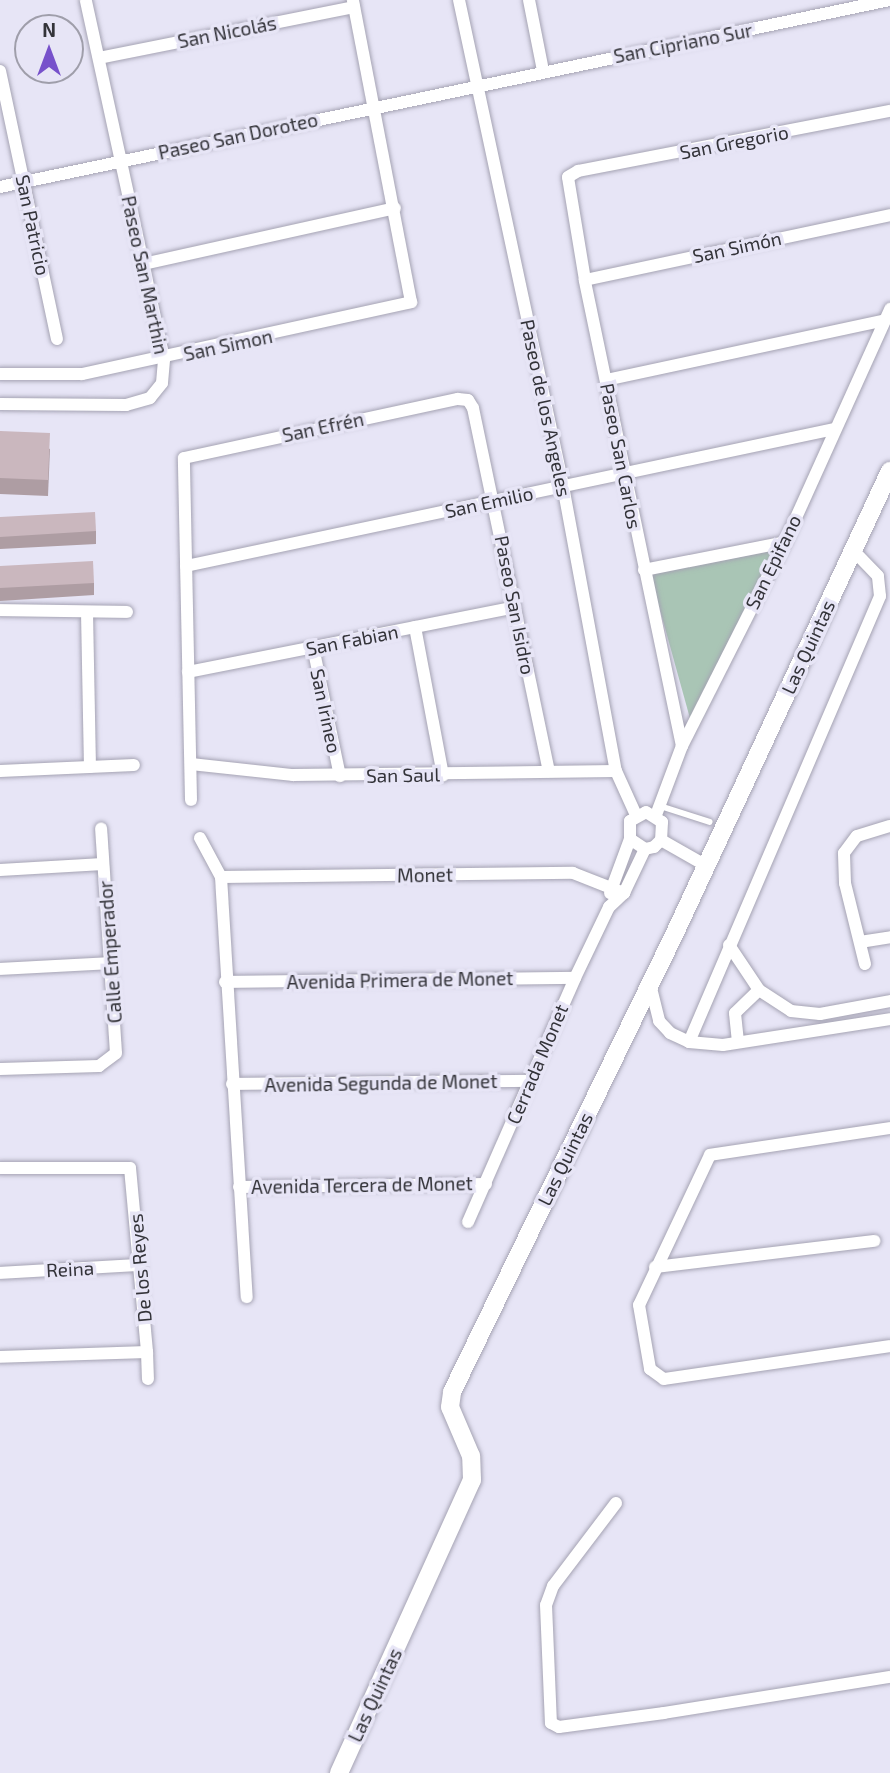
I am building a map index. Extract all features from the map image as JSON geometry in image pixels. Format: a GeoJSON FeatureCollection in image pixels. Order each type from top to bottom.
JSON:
{"type":"FeatureCollection","features":[{"type":"Feature","properties":{"kind":"street","name":"Paseo San Marthin"},"geometry":{"type":"LineString","coordinates":[[0,404],[140,403],[158,393],[163,359],[86,0]]}},
{"type":"Feature","properties":{"kind":"street","name":"Paseo de los Angeles"},"geometry":{"type":"LineString","coordinates":[[459,0],[563,486],[616,771],[636,815]]}},
{"type":"Feature","properties":{"kind":"street"},"geometry":{"type":"LineString","coordinates":[[529,0],[543,71]]}},
{"type":"Feature","properties":{"kind":"street","name":"San Cipriano Sur"},"geometry":{"type":"LineString","coordinates":[[476,85],[890,0]]}},
{"type":"Feature","properties":{"kind":"street","name":"San Nicolás"},"geometry":{"type":"LineString","coordinates":[[99,58],[353,3]]}},
{"type":"Feature","properties":{"kind":"street"},"geometry":{"type":"LineString","coordinates":[[143,264],[395,208],[353,3]]}},
{"type":"Feature","properties":{"kind":"street","name":"San Patricio"},"geometry":{"type":"LineString","coordinates":[[0,71],[57,339]]}},
{"type":"Feature","properties":{"kind":"street","name":"Paseo San Doroteo"},"geometry":{"type":"LineString","coordinates":[[0,187],[476,85]]}},
{"type":"Feature","properties":{"kind":"street","name":"San Gregorio"},"geometry":{"type":"LineString","coordinates":[[578,171],[890,111]]}},
{"type":"Feature","properties":{"kind":"street","name":"Paseo San Carlos"},"geometry":{"type":"LineString","coordinates":[[578,171],[566,183],[682,746]]}},
{"type":"Feature","properties":{"kind":"street","name":"San Simon"},"geometry":{"type":"LineString","coordinates":[[0,374],[67,376],[163,359],[411,302],[395,208]]}},
{"type":"Feature","properties":{"kind":"street","name":"San Simón"},"geometry":{"type":"LineString","coordinates":[[585,280],[890,215]]}},
{"type":"Feature","properties":{"kind":"street"},"geometry":{"type":"LineString","coordinates":[[606,380],[888,315]]}},
{"type":"Feature","properties":{"kind":"street","name":"San Epifano"},"geometry":{"type":"LineString","coordinates":[[658,810],[682,746],[785,542],[888,315]]}},
{"type":"Feature","properties":{"kind":"street","name":"San Efrén"},"geometry":{"type":"LineString","coordinates":[[186,566],[182,463],[192,454],[458,398],[468,400]]}},
{"type":"Feature","properties":{"kind":"street","name":"Paseo San Isidro"},"geometry":{"type":"LineString","coordinates":[[468,400],[495,500],[549,771]]}},
{"type":"Feature","properties":{"kind":"street","name":"San Emilio"},"geometry":{"type":"LineString","coordinates":[[186,566],[834,429]]}},
{"type":"Feature","properties":{"kind":"street","name":"Las Quintas"},"geometry":{"type":"LineString","coordinates":[[339,1773],[472,1480],[471,1456],[452,1417],[452,1392],[650,984],[890,471]]}},
{"type":"Feature","properties":{"kind":"street"},"geometry":{"type":"LineString","coordinates":[[644,570],[785,542]]}},
{"type":"Feature","properties":{"kind":"street"},"geometry":{"type":"LineString","coordinates":[[683,1040],[816,754],[880,597],[878,576],[853,550]]}},
{"type":"Feature","properties":{"kind":"street"},"geometry":{"type":"LineString","coordinates":[[186,566],[191,800]]}},
{"type":"Feature","properties":{"kind":"street","name":"San Fabian"},"geometry":{"type":"LineString","coordinates":[[188,672],[515,607]]}},
{"type":"Feature","properties":{"kind":"street"},"geometry":{"type":"LineString","coordinates":[[0,610],[127,612]]}},
{"type":"Feature","properties":{"kind":"street"},"geometry":{"type":"LineString","coordinates":[[87,611],[90,766]]}},
{"type":"Feature","properties":{"kind":"street"},"geometry":{"type":"LineString","coordinates":[[415,627],[443,775]]}},
{"type":"Feature","properties":{"kind":"street","name":"San Irineo"},"geometry":{"type":"LineString","coordinates":[[313,647],[340,776]]}},
{"type":"Feature","properties":{"kind":"street","name":"San Saul"},"geometry":{"type":"LineString","coordinates":[[191,764],[340,776],[616,771]]}},
{"type":"Feature","properties":{"kind":"street"},"geometry":{"type":"LineString","coordinates":[[0,771],[134,765]]}},
{"type":"Feature","properties":{"kind":"street"},"geometry":{"type":"LineString","coordinates":[[658,810],[664,831],[662,840],[645,849],[624,893],[609,907],[610,886],[629,839],[627,830],[636,815],[658,810]]}},
{"type":"Feature","properties":{"kind":"street"},"geometry":{"type":"LineString","coordinates":[[865,964],[845,883],[844,853],[857,836],[890,826]]}},
{"type":"Feature","properties":{"kind":"street","name":"Calle Emperador"},"geometry":{"type":"LineString","coordinates":[[0,1069],[99,1066],[116,1053],[101,829]]}},
{"type":"Feature","properties":{"kind":"street"},"geometry":{"type":"LineString","coordinates":[[200,838],[221,877],[225,982],[247,1297]]}},
{"type":"Feature","properties":{"kind":"street"},"geometry":{"type":"LineString","coordinates":[[629,839],[645,849]]}},
{"type":"Feature","properties":{"kind":"street"},"geometry":{"type":"LineString","coordinates":[[662,840],[705,865]]}},
{"type":"Feature","properties":{"kind":"street"},"geometry":{"type":"LineString","coordinates":[[0,870],[103,864]]}},
{"type":"Feature","properties":{"kind":"street","name":"Monet"},"geometry":{"type":"LineString","coordinates":[[221,877],[573,873],[624,893]]}},
{"type":"Feature","properties":{"kind":"street","name":"Cerrada Monet"},"geometry":{"type":"LineString","coordinates":[[468,1222],[609,907]]}},
{"type":"Feature","properties":{"kind":"street"},"geometry":{"type":"LineString","coordinates":[[860,943],[890,937]]}},
{"type":"Feature","properties":{"kind":"street"},"geometry":{"type":"LineString","coordinates":[[729,945],[759,990],[791,1011],[820,1014],[890,1001]]}},
{"type":"Feature","properties":{"kind":"street"},"geometry":{"type":"LineString","coordinates":[[0,969],[111,963]]}},
{"type":"Feature","properties":{"kind":"street","name":"Avenida Primera de Monet"},"geometry":{"type":"LineString","coordinates":[[225,982],[575,978]]}},
{"type":"Feature","properties":{"kind":"street"},"geometry":{"type":"LineString","coordinates":[[650,984],[656,1010],[664,1028],[683,1040],[738,1042],[890,1019]]}},
{"type":"Feature","properties":{"kind":"street"},"geometry":{"type":"LineString","coordinates":[[738,1042],[735,1013],[759,990]]}},
{"type":"Feature","properties":{"kind":"street"},"geometry":{"type":"LineString","coordinates":[[789,1035],[791,1011]]}},
{"type":"Feature","properties":{"kind":"street","name":"Avenida Segunda de Monet"},"geometry":{"type":"LineString","coordinates":[[232,1084],[530,1081]]}},
{"type":"Feature","properties":{"kind":"street"},"geometry":{"type":"LineString","coordinates":[[890,1128],[710,1155],[639,1305],[650,1369],[660,1378],[890,1346]]}},
{"type":"Feature","properties":{"kind":"street","name":"De los Reyes"},"geometry":{"type":"LineString","coordinates":[[0,1168],[130,1168],[148,1379]]}},
{"type":"Feature","properties":{"kind":"street","name":"Avenida Tercera de Monet"},"geometry":{"type":"LineString","coordinates":[[239,1187],[486,1184]]}},
{"type":"Feature","properties":{"kind":"street"},"geometry":{"type":"LineString","coordinates":[[655,1267],[873,1241]]}},
{"type":"Feature","properties":{"kind":"street","name":"Reina"},"geometry":{"type":"LineString","coordinates":[[0,1273],[140,1265]]}},
{"type":"Feature","properties":{"kind":"street"},"geometry":{"type":"LineString","coordinates":[[0,1357],[147,1352]]}},
{"type":"Feature","properties":{"kind":"street"},"geometry":{"type":"LineString","coordinates":[[616,1503],[553,1586],[546,1605],[551,1723],[559,1727],[664,1713],[890,1676]]}},
{"type":"Feature","properties":{"kind":"lane"},"geometry":{"type":"LineString","coordinates":[[658,810],[710,822]]}},
{"type":"Feature","properties":{"kind":"green space"},"geometry":{"type":"Polygon","coordinates":[[[777,550],[691,722],[650,574],[777,550]]]}},
{"type":"Feature","properties":{"kind":"building"},"geometry":{"type":"Polygon","coordinates":[[[0,431],[50,433],[48,480],[0,478],[0,431]]]}},
{"type":"Feature","properties":{"kind":"building"},"geometry":{"type":"Polygon","coordinates":[[[95,512],[96,531],[0,537],[0,517],[95,512]]]}},
{"type":"Feature","properties":{"kind":"building"},"geometry":{"type":"Polygon","coordinates":[[[93,561],[94,583],[0,588],[0,566],[93,561]]]}}]}
